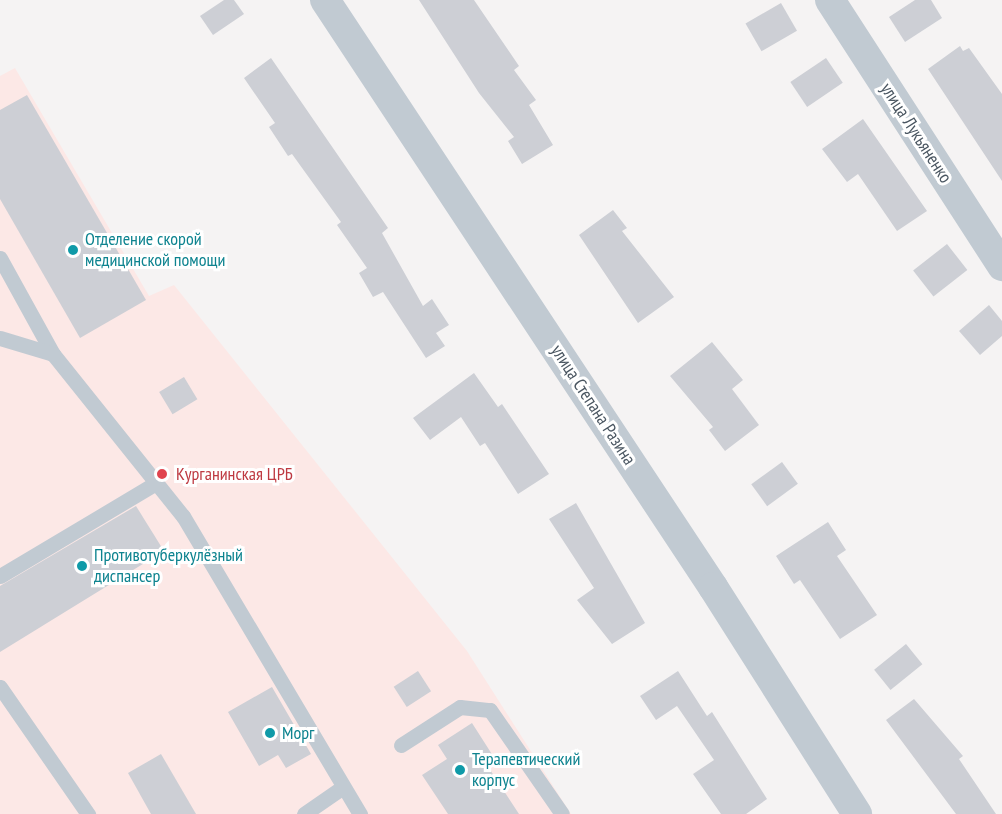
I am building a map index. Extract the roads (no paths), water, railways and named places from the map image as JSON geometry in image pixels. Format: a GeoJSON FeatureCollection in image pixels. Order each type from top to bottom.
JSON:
{"type":"FeatureCollection","features":[{"type":"Feature","properties":{"kind":"street","name":"улица Степана Разина"},"geometry":{"type":"LineString","coordinates":[[325,0],[707,577],[857,814]]}},
{"type":"Feature","properties":{"kind":"street","name":"улица Лукьяненко"},"geometry":{"type":"LineString","coordinates":[[830,0],[1002,266]]}},
{"type":"Feature","properties":{"kind":"lane"},"geometry":{"type":"LineString","coordinates":[[0,258],[53,354],[183,516],[360,814]]}},
{"type":"Feature","properties":{"kind":"lane"},"geometry":{"type":"LineString","coordinates":[[0,338],[53,354]]}},
{"type":"Feature","properties":{"kind":"lane"},"geometry":{"type":"LineString","coordinates":[[0,576],[156,483]]}},
{"type":"Feature","properties":{"kind":"lane"},"geometry":{"type":"LineString","coordinates":[[0,687],[88,814]]}},
{"type":"Feature","properties":{"kind":"lane"},"geometry":{"type":"LineString","coordinates":[[401,745],[460,707],[490,710],[562,814]]}},
{"type":"Feature","properties":{"kind":"lane"},"geometry":{"type":"LineString","coordinates":[[304,814],[343,787]]}},
{"type":"Feature","properties":{"kind":"place","name":"Отделение скорой медицинской помощи"},"geometry":{"type":"Point","coordinates":[73,250]}},
{"type":"Feature","properties":{"kind":"place","name":"Курганинская ЦРБ"},"geometry":{"type":"Point","coordinates":[162,474]}},
{"type":"Feature","properties":{"kind":"place","name":"Противотуберкулёзный диспансер"},"geometry":{"type":"Point","coordinates":[82,566]}},
{"type":"Feature","properties":{"kind":"place","name":"Морг"},"geometry":{"type":"Point","coordinates":[270,733]}},
{"type":"Feature","properties":{"kind":"place","name":"Терапевтический корпус"},"geometry":{"type":"Point","coordinates":[460,770]}}]}
